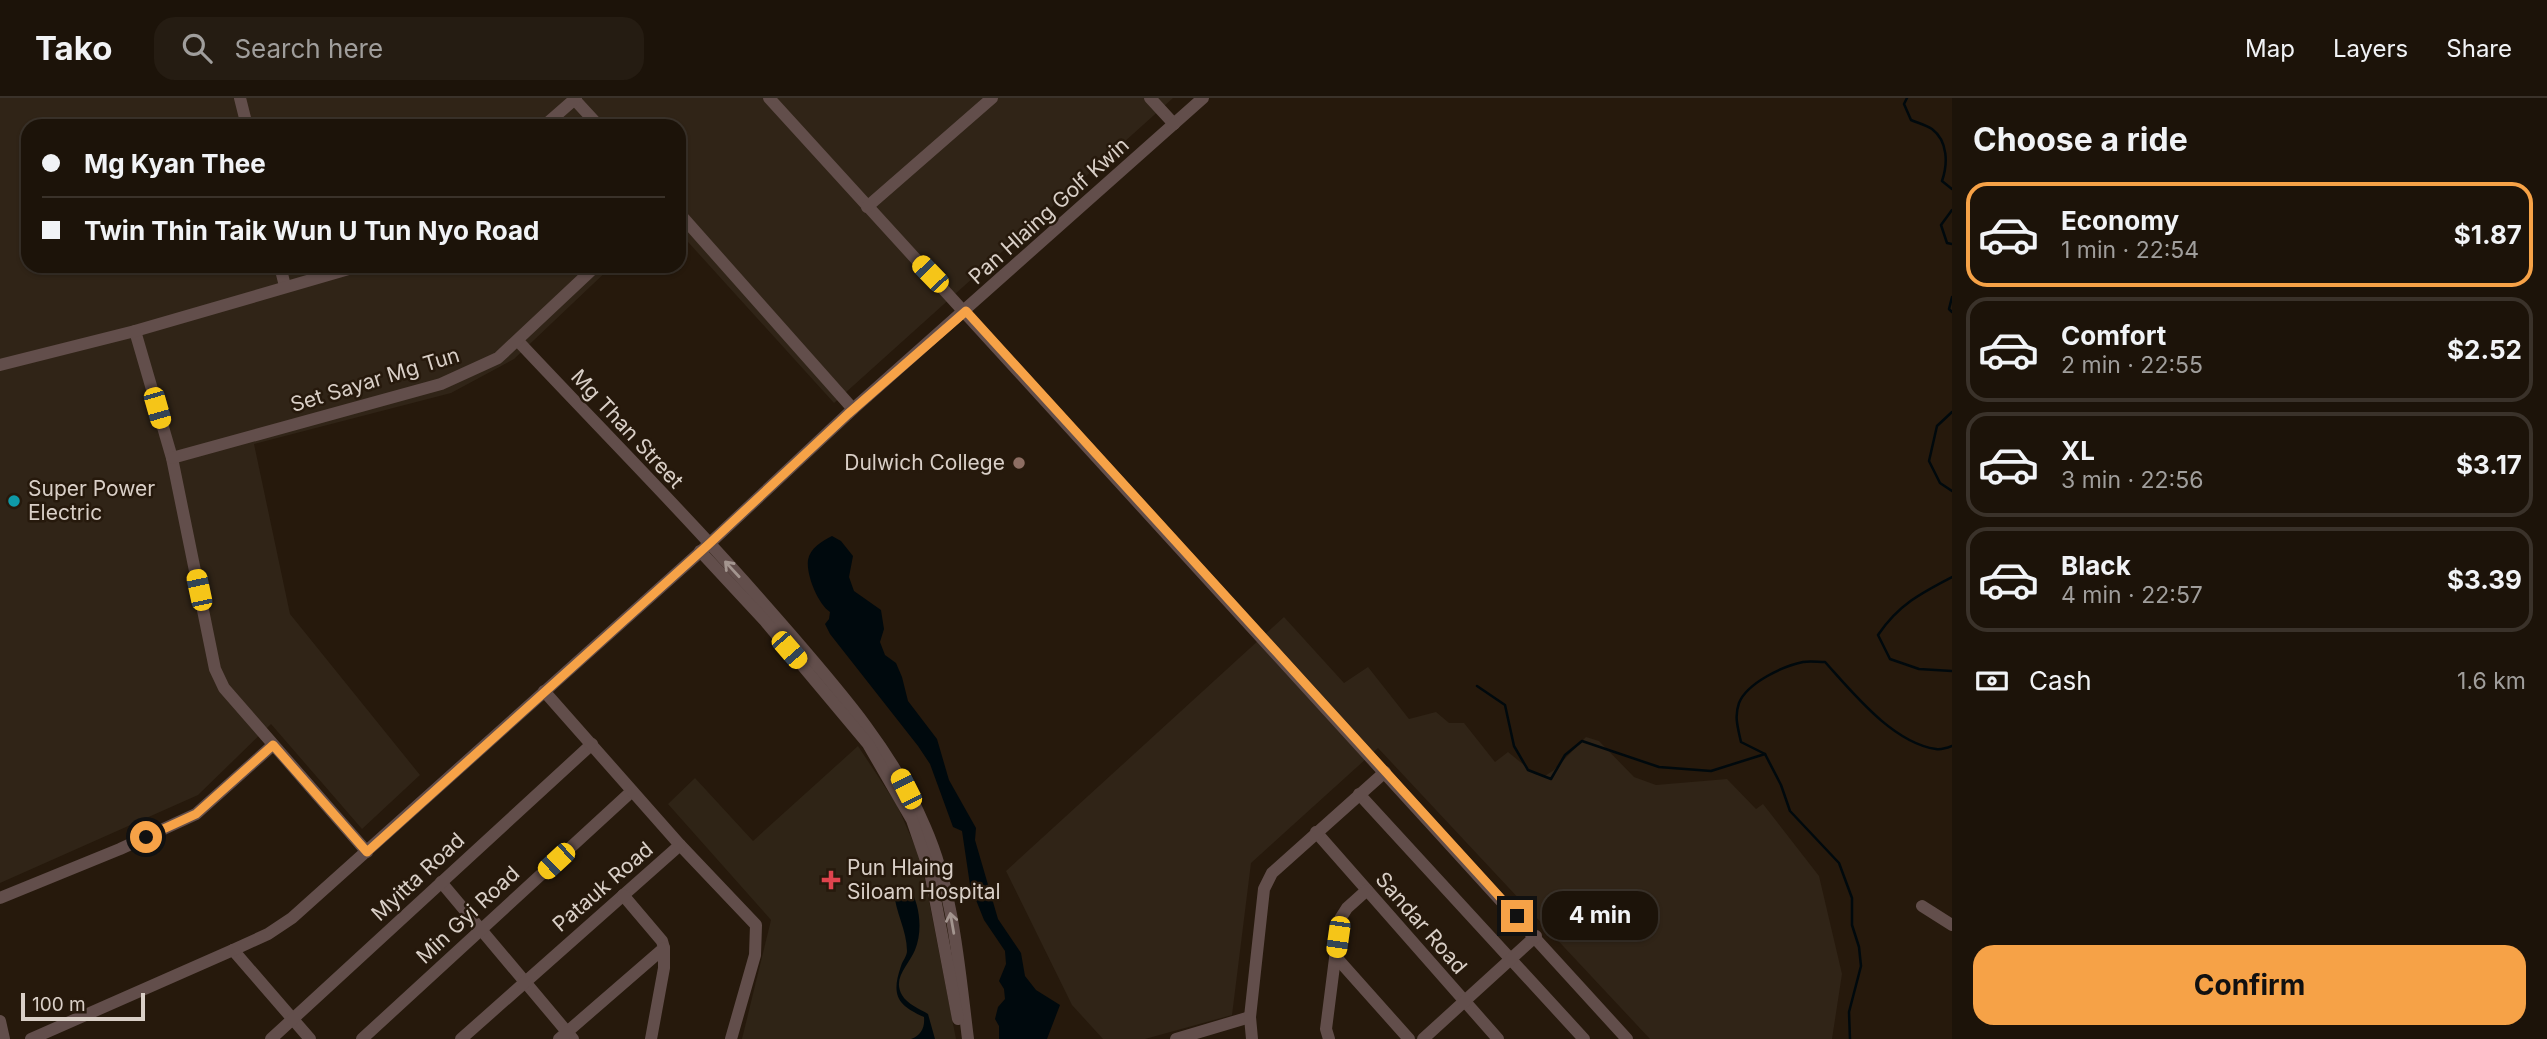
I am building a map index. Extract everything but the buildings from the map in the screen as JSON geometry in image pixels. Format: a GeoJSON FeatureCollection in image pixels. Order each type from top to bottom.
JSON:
{"type":"FeatureCollection","features":[{"type":"Feature","properties":{"kind":"street"},"geometry":{"type":"LineString","coordinates":[[240,98],[245,119]]}},
{"type":"Feature","properties":{"kind":"street"},"geometry":{"type":"LineString","coordinates":[[769,98],[1536,936],[1627,1039]]}},
{"type":"Feature","properties":{"kind":"street"},"geometry":{"type":"LineString","coordinates":[[867,207],[992,98]]}},
{"type":"Feature","properties":{"kind":"street"},"geometry":{"type":"LineString","coordinates":[[1150,98],[1174,124]]}},
{"type":"Feature","properties":{"kind":"street","name":"Pan Hlaing Golf Kwin"},"geometry":{"type":"LineString","coordinates":[[31,1039],[268,934],[292,918],[853,409],[1203,98]]}},
{"type":"Feature","properties":{"kind":"street"},"geometry":{"type":"LineString","coordinates":[[552,119],[575,99],[593,119]]}},
{"type":"Feature","properties":{"kind":"street"},"geometry":{"type":"LineString","coordinates":[[686,221],[853,409]]}},
{"type":"Feature","properties":{"kind":"street"},"geometry":{"type":"LineString","coordinates":[[282,273],[285,286]]}},
{"type":"Feature","properties":{"kind":"street"},"geometry":{"type":"LineString","coordinates":[[0,365],[135,331],[333,273]]}},
{"type":"Feature","properties":{"kind":"street","name":"Set Sayar Mg Tun"},"geometry":{"type":"LineString","coordinates":[[172,458],[442,384],[498,358],[589,273]]}},
{"type":"Feature","properties":{"kind":"street"},"geometry":{"type":"LineString","coordinates":[[135,331],[172,458],[215,669],[224,688],[367,852]]}},
{"type":"Feature","properties":{"kind":"street","name":"Mg Than Street"},"geometry":{"type":"LineString","coordinates":[[518,341],[704,547]]}},
{"type":"Feature","properties":{"kind":"street"},"geometry":{"type":"LineString","coordinates":[[704,547],[868,744],[912,820],[930,873],[961,1039]]}},
{"type":"Feature","properties":{"kind":"street"},"geometry":{"type":"LineString","coordinates":[[704,547],[773,614],[856,712],[896,770],[926,828],[947,898],[957,948],[968,1039]]}},
{"type":"Feature","properties":{"kind":"street","name":"Patauk Road"},"geometry":{"type":"LineString","coordinates":[[461,1039],[680,845],[544,691]]}},
{"type":"Feature","properties":{"kind":"street","name":"Myitta Road"},"geometry":{"type":"LineString","coordinates":[[271,1039],[592,744]]}},
{"type":"Feature","properties":{"kind":"street"},"geometry":{"type":"LineString","coordinates":[[0,898],[120,849],[196,814],[273,745]]}},
{"type":"Feature","properties":{"kind":"street"},"geometry":{"type":"LineString","coordinates":[[1252,1039],[1250,1017],[1264,889],[1272,873],[1385,772]]}},
{"type":"Feature","properties":{"kind":"street","name":"Min Gyi Road"},"geometry":{"type":"LineString","coordinates":[[362,1039],[632,791]]}},
{"type":"Feature","properties":{"kind":"street"},"geometry":{"type":"LineString","coordinates":[[1359,794],[1584,1039]]}},
{"type":"Feature","properties":{"kind":"street","name":"Sandar Road"},"geometry":{"type":"LineString","coordinates":[[1316,832],[1498,1039]]}},
{"type":"Feature","properties":{"kind":"street"},"geometry":{"type":"LineString","coordinates":[[680,845],[755,925],[755,955],[732,1039]]}},
{"type":"Feature","properties":{"kind":"street"},"geometry":{"type":"LineString","coordinates":[[441,883],[525,981],[566,1037],[664,948]]}},
{"type":"Feature","properties":{"kind":"street"},"geometry":{"type":"LineString","coordinates":[[1329,1039],[1326,1029],[1340,919],[1347,908],[1367,890]]}},
{"type":"Feature","properties":{"kind":"street"},"geometry":{"type":"LineString","coordinates":[[623,895],[662,941],[664,948],[664,968],[651,1039]]}},
{"type":"Feature","properties":{"kind":"street"},"geometry":{"type":"LineString","coordinates":[[1922,906],[1952,925]]}},
{"type":"Feature","properties":{"kind":"street"},"geometry":{"type":"LineString","coordinates":[[1423,1039],[1536,936]]}},
{"type":"Feature","properties":{"kind":"street"},"geometry":{"type":"LineString","coordinates":[[233,950],[310,1039]]}},
{"type":"Feature","properties":{"kind":"street"},"geometry":{"type":"LineString","coordinates":[[1335,956],[1409,1039]]}},
{"type":"Feature","properties":{"kind":"street"},"geometry":{"type":"LineString","coordinates":[[1176,1039],[1250,1017]]}},
{"type":"Feature","properties":{"kind":"street"},"geometry":{"type":"LineString","coordinates":[[0,1021],[4,1039]]}},
{"type":"Feature","properties":{"kind":"shaded area"},"geometry":{"type":"Polygon","coordinates":[[[0,98],[1173,98],[834,403],[686,240],[686,119],[21,119],[21,273],[605,273],[514,359],[451,393],[254,444],[290,614],[420,775],[362,829],[271,724],[198,795],[0,883],[0,98]]]}},
{"type":"Feature","properties":{"kind":"shaded area"},"geometry":{"type":"Polygon","coordinates":[[[832,536],[841,541],[853,556],[849,577],[854,591],[881,610],[884,629],[880,642],[885,655],[896,663],[908,701],[937,739],[949,780],[976,828],[975,840],[998,919],[1021,953],[1025,976],[1036,990],[1060,1005],[1047,1039],[999,1039],[999,1026],[995,1019],[998,1007],[1005,999],[1004,989],[999,981],[1006,964],[1005,951],[984,920],[970,885],[962,831],[953,827],[930,764],[825,624],[830,612],[821,603],[814,589],[808,560],[814,548],[832,536]]]}},
{"type":"Feature","properties":{"kind":"shaded area"},"geometry":{"type":"Polygon","coordinates":[[[1284,617],[1344,683],[1368,667],[1409,719],[1436,712],[1449,723],[1464,723],[1495,762],[1508,752],[1535,774],[1545,776],[1586,737],[1599,741],[1634,777],[1656,785],[1727,779],[1756,809],[1763,804],[1819,876],[1842,974],[1832,1039],[1650,1039],[1378,748],[1251,863],[1232,1015],[1145,1039],[1103,1039],[1072,1005],[1006,871],[1284,617]]]}},
{"type":"Feature","properties":{"kind":"shaded area","name":"Pun Hlaing Siloam Hospital"},"geometry":{"type":"Polygon","coordinates":[[[858,746],[897,805],[921,860],[956,1039],[742,1039],[771,920],[668,804],[695,778],[753,841],[858,746]]]}},
{"type":"Feature","properties":{"kind":"shaded area"},"geometry":{"type":"Polygon","coordinates":[[[901,885],[909,887],[913,894],[920,926],[912,956],[900,977],[899,989],[907,1001],[928,1014],[935,1039],[911,1039],[922,1031],[924,1017],[902,1003],[897,992],[898,976],[907,951],[894,891],[901,885]]]}},
{"type":"Feature","properties":{"kind":"waterway"},"geometry":{"type":"LineString","coordinates":[[1907,98],[1904,104],[1911,120],[1932,129],[1944,146],[1946,160],[1942,181],[1952,189]]}},
{"type":"Feature","properties":{"kind":"waterway"},"geometry":{"type":"LineString","coordinates":[[1952,210],[1941,225],[1947,243],[1952,244]]}},
{"type":"Feature","properties":{"kind":"waterway"},"geometry":{"type":"LineString","coordinates":[[1952,297],[1949,309],[1952,312]]}},
{"type":"Feature","properties":{"kind":"waterway"},"geometry":{"type":"LineString","coordinates":[[1952,412],[1937,426],[1929,461],[1940,483],[1952,491]]}},
{"type":"Feature","properties":{"kind":"waterway"},"geometry":{"type":"LineString","coordinates":[[1952,577],[1911,601],[1878,635],[1890,659],[1919,669],[1952,671]]}},
{"type":"Feature","properties":{"kind":"waterway"},"geometry":{"type":"LineString","coordinates":[[1850,1039],[1849,1012],[1861,966],[1859,947],[1852,925],[1852,898],[1839,863],[1790,811],[1781,785],[1765,754],[1741,742],[1737,718],[1739,703],[1757,682],[1776,671],[1803,662],[1825,662],[1875,715],[1904,737],[1936,749],[1952,746]]}},
{"type":"Feature","properties":{"kind":"waterway"},"geometry":{"type":"LineString","coordinates":[[1477,686],[1505,705],[1514,746],[1528,770],[1551,779],[1565,755],[1582,741],[1659,767],[1711,771],[1765,754]]}},
{"type":"Feature","properties":{"kind":"place","name":"Dulwich College"},"geometry":{"type":"Point","coordinates":[1019,463]}},
{"type":"Feature","properties":{"kind":"place","name":"Super Power Electric"},"geometry":{"type":"Point","coordinates":[14,501]}},
{"type":"Feature","properties":{"kind":"place","name":"Pun Hlaing Siloam Hospital"},"geometry":{"type":"Point","coordinates":[831,880]}},
{"type":"Feature","properties":{"kind":"route"},"geometry":{"type":"LineString","coordinates":[[146,837],[196,814],[273,745],[367,852],[709,544],[848,414],[966,311],[1517,916]]}}]}
